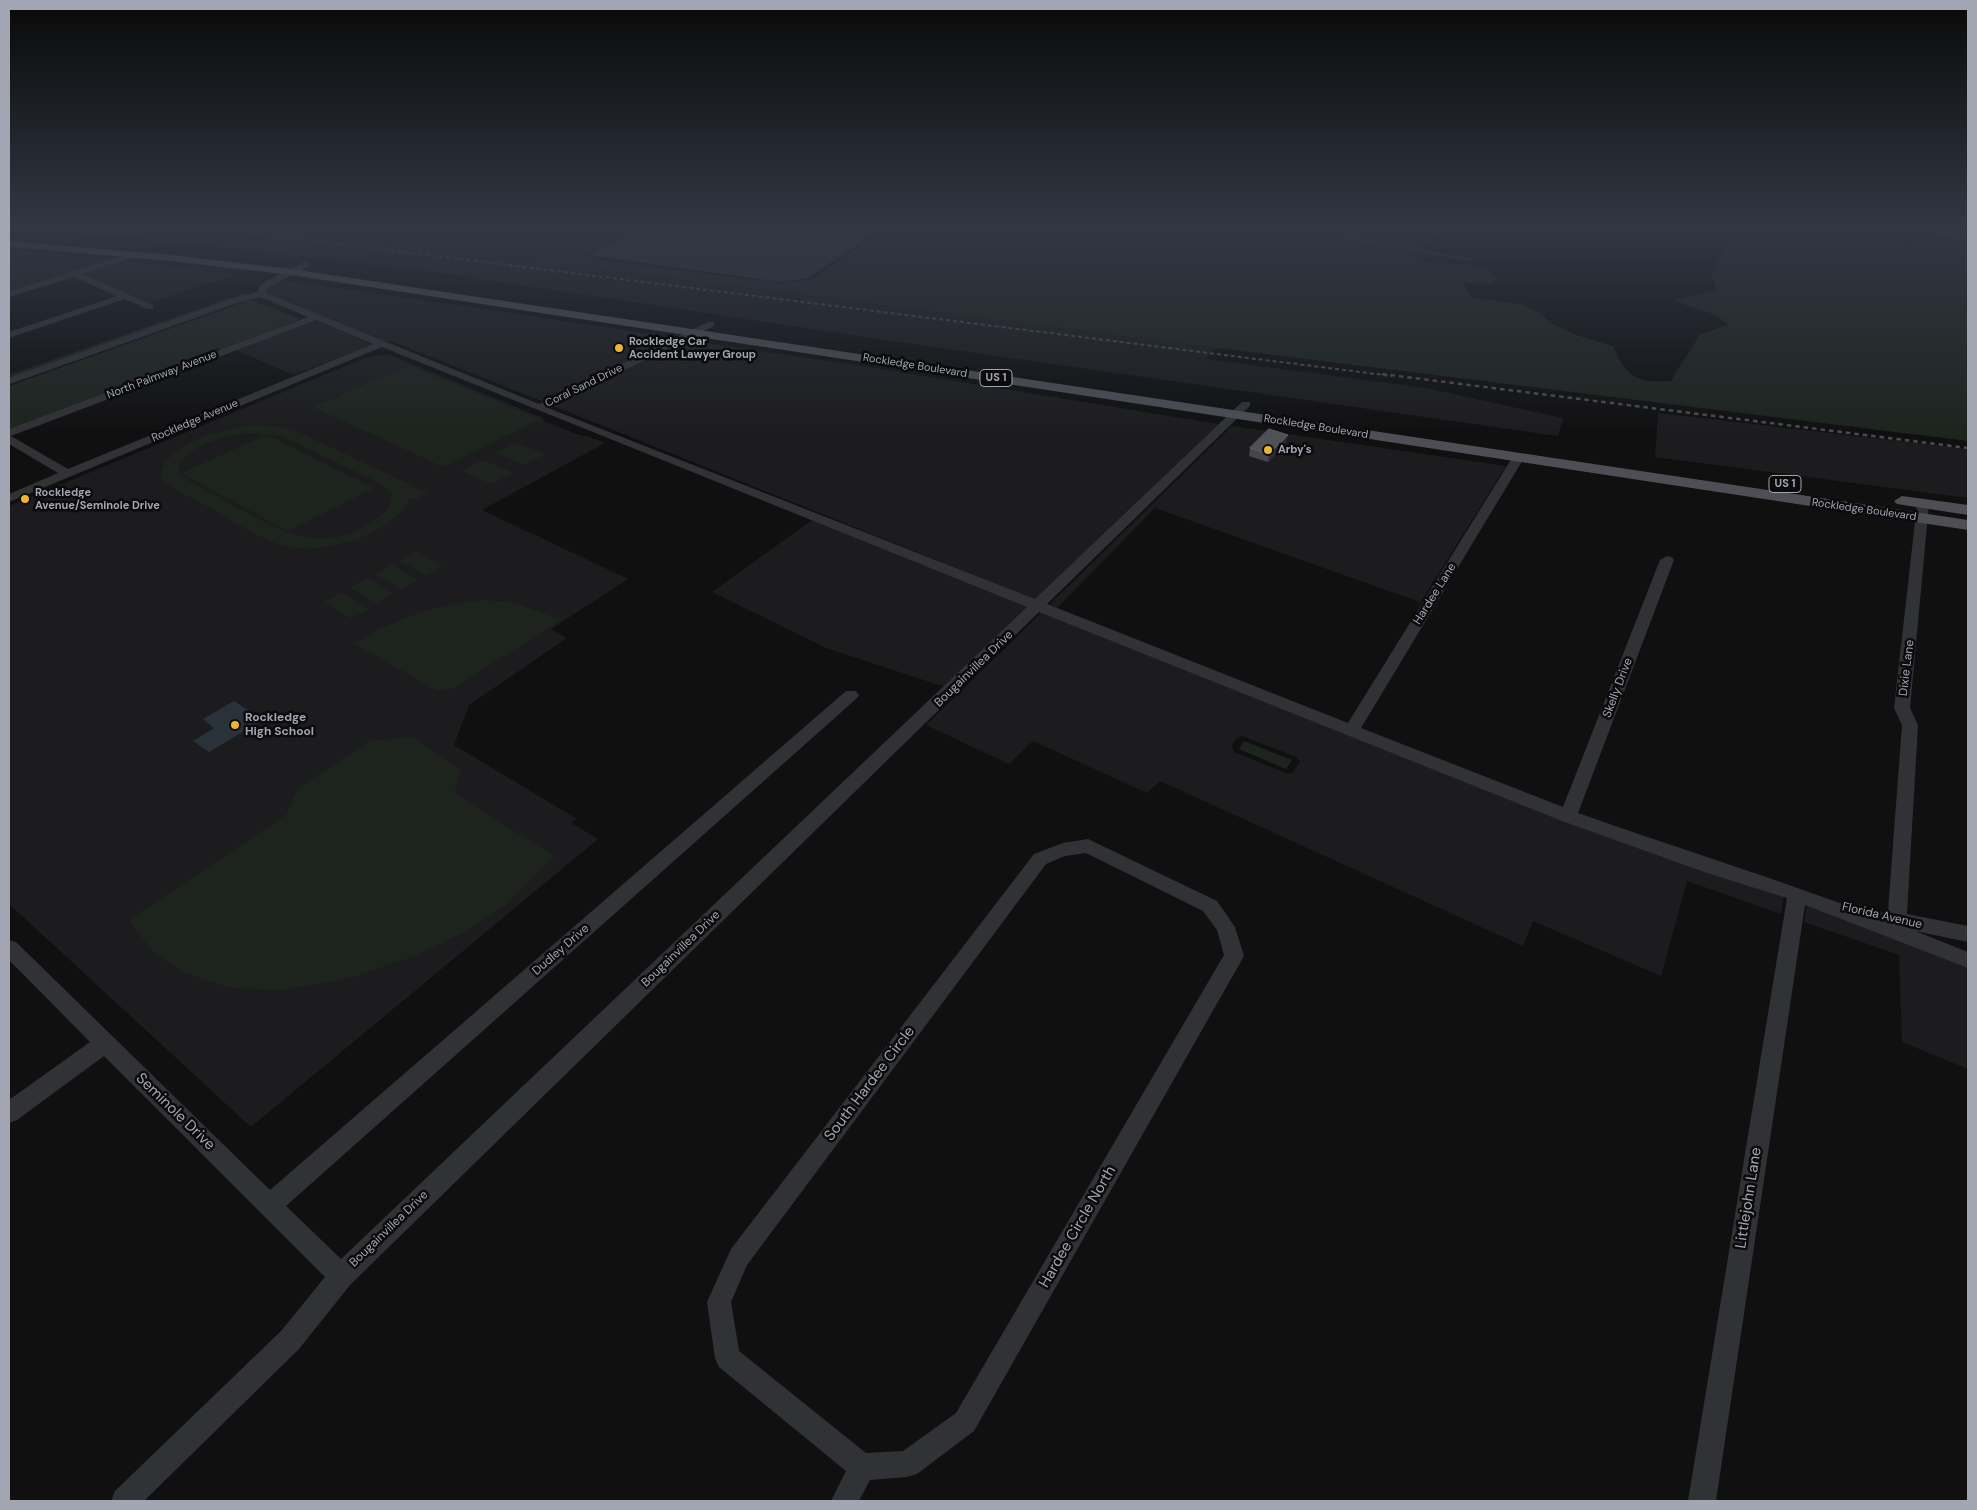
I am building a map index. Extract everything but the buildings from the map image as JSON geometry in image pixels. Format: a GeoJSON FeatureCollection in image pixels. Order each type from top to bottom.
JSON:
{"type":"FeatureCollection","features":[{"type":"Feature","properties":{"kind":"main road","name":"Rockledge Boulevard"},"geometry":{"type":"LineString","coordinates":[[447,295],[484,301],[571,303],[1246,404],[1564,452],[1922,511],[1968,525]]}},
{"type":"Feature","properties":{"kind":"main road","name":"Rockledge Boulevard"},"geometry":{"type":"LineString","coordinates":[[491,295],[693,332],[1518,458],[1922,511],[1968,510]]}},
{"type":"Feature","properties":{"kind":"main road"},"geometry":{"type":"LineString","coordinates":[[878,361],[920,355]]}},
{"type":"Feature","properties":{"kind":"main road"},"geometry":{"type":"LineString","coordinates":[[944,370],[990,366]]}},
{"type":"Feature","properties":{"kind":"main road"},"geometry":{"type":"LineString","coordinates":[[1518,458],[1532,454],[1564,452]]}},
{"type":"Feature","properties":{"kind":"street"},"geometry":{"type":"LineString","coordinates":[[9,381],[232,302],[261,295]]}},
{"type":"Feature","properties":{"kind":"street"},"geometry":{"type":"LineString","coordinates":[[264,295],[539,408],[1568,816],[1713,868],[1796,894],[1968,960]]}},
{"type":"Feature","properties":{"kind":"street"},"geometry":{"type":"LineString","coordinates":[[9,335],[126,296],[150,307]]}},
{"type":"Feature","properties":{"kind":"street","name":"North Palmway Avenue"},"geometry":{"type":"LineString","coordinates":[[9,433],[316,317]]}},
{"type":"Feature","properties":{"kind":"street","name":"Coral Sand Drive"},"geometry":{"type":"LineString","coordinates":[[539,408],[711,324]]}},
{"type":"Feature","properties":{"kind":"street","name":"Rockledge Avenue"},"geometry":{"type":"LineString","coordinates":[[9,498],[381,344]]}},
{"type":"Feature","properties":{"kind":"street","name":"Bougainvillea Drive"},"geometry":{"type":"LineString","coordinates":[[125,1501],[290,1340],[341,1276],[1039,606],[1246,404]]}},
{"type":"Feature","properties":{"kind":"street"},"geometry":{"type":"LineString","coordinates":[[9,439],[68,474]]}},
{"type":"Feature","properties":{"kind":"street","name":"Hardee Lane"},"geometry":{"type":"LineString","coordinates":[[1351,731],[1518,458]]}},
{"type":"Feature","properties":{"kind":"street","name":"Dixie Lane"},"geometry":{"type":"LineString","coordinates":[[1896,921],[1910,725],[1902,708],[1922,511]]}},
{"type":"Feature","properties":{"kind":"street","name":"Skelly Drive"},"geometry":{"type":"LineString","coordinates":[[1568,816],[1667,560]]}},
{"type":"Feature","properties":{"kind":"street","name":"Dudley Drive"},"geometry":{"type":"LineString","coordinates":[[271,1204],[851,695]]}},
{"type":"Feature","properties":{"kind":"street","name":"South Hardee Circle"},"geometry":{"type":"LineString","coordinates":[[862,1467],[728,1358],[719,1302],[740,1257],[1040,859],[1063,850],[1088,846],[1210,906],[1226,927]]}},
{"type":"Feature","properties":{"kind":"street","name":"Florida Avenue"},"geometry":{"type":"LineString","coordinates":[[1796,894],[1896,921],[1968,934]]}},
{"type":"Feature","properties":{"kind":"street","name":"Littlejohn Lane"},"geometry":{"type":"LineString","coordinates":[[1702,1501],[1796,894]]}},
{"type":"Feature","properties":{"kind":"street","name":"Hardee Circle North"},"geometry":{"type":"LineString","coordinates":[[862,1467],[907,1464],[965,1422],[1234,956],[1226,927]]}},
{"type":"Feature","properties":{"kind":"street","name":"Seminole Drive"},"geometry":{"type":"LineString","coordinates":[[9,948],[271,1204],[341,1276]]}},
{"type":"Feature","properties":{"kind":"street"},"geometry":{"type":"LineString","coordinates":[[9,1113],[105,1043]]}},
{"type":"Feature","properties":{"kind":"street"},"geometry":{"type":"LineString","coordinates":[[845,1501],[862,1467]]}},
{"type":"Feature","properties":{"kind":"shaded area"},"geometry":{"type":"Polygon","coordinates":[[[133,295],[173,295],[150,303],[133,295]]]}},
{"type":"Feature","properties":{"kind":"shaded area"},"geometry":{"type":"Polygon","coordinates":[[[237,295],[248,295],[9,379],[9,375],[237,295]]]}},
{"type":"Feature","properties":{"kind":"shaded area"},"geometry":{"type":"Polygon","coordinates":[[[272,295],[389,295],[675,338],[544,402],[391,341],[385,342],[272,295]]]}},
{"type":"Feature","properties":{"kind":"shaded area"},"geometry":{"type":"Polygon","coordinates":[[[589,295],[805,295],[1217,348],[1205,359],[1426,388],[1563,418],[1558,436],[899,342],[589,295]]]}},
{"type":"Feature","properties":{"kind":"shaded area"},"geometry":{"type":"Polygon","coordinates":[[[805,295],[1471,295],[1473,298],[1521,304],[1540,313],[1551,323],[1576,335],[1613,346],[1623,365],[1634,376],[1649,381],[1671,381],[1700,334],[1728,325],[1710,313],[1674,300],[1693,295],[1968,295],[1968,441],[805,295]]]}},
{"type":"Feature","properties":{"kind":"shaded area"},"geometry":{"type":"Polygon","coordinates":[[[250,300],[298,318],[298,320],[223,350],[218,348],[180,362],[185,364],[17,428],[9,428],[9,386],[250,300]]]}},
{"type":"Feature","properties":{"kind":"shaded area"},"geometry":{"type":"Polygon","coordinates":[[[315,320],[373,345],[293,375],[236,350],[315,320]]]}},
{"type":"Feature","properties":{"kind":"shaded area"},"geometry":{"type":"Polygon","coordinates":[[[685,340],[850,364],[1219,424],[1036,600],[551,405],[685,340]]]}},
{"type":"Feature","properties":{"kind":"shaded area","name":"Rockledge High School"},"geometry":{"type":"Polygon","coordinates":[[[387,354],[543,418],[542,420],[605,443],[482,510],[628,579],[551,629],[567,638],[469,705],[454,745],[577,819],[571,823],[598,839],[251,1127],[9,904],[9,506],[365,358],[387,354]]]}},
{"type":"Feature","properties":{"kind":"shaded area"},"geometry":{"type":"Polygon","coordinates":[[[409,366],[539,419],[443,467],[313,407],[409,366]]]}},
{"type":"Feature","properties":{"kind":"shaded area"},"geometry":{"type":"Polygon","coordinates":[[[1658,413],[1968,449],[1968,498],[1655,457],[1658,413]]]}},
{"type":"Feature","properties":{"kind":"shaded area"},"geometry":{"type":"Polygon","coordinates":[[[253,425],[290,428],[428,493],[414,500],[409,498],[401,511],[389,523],[355,540],[317,548],[299,548],[284,546],[256,535],[180,492],[163,480],[161,474],[166,463],[174,453],[186,445],[213,434],[253,425]],[[248,433],[204,444],[184,457],[180,465],[180,474],[197,486],[265,523],[283,531],[317,539],[335,537],[354,531],[382,515],[390,505],[391,493],[382,484],[282,436],[248,433]]]}},
{"type":"Feature","properties":{"kind":"shaded area"},"geometry":{"type":"Polygon","coordinates":[[[1232,426],[1506,466],[1417,608],[1420,602],[1155,508],[1057,608],[1049,605],[1232,426]]]}},
{"type":"Feature","properties":{"kind":"shaded area"},"geometry":{"type":"Polygon","coordinates":[[[267,435],[374,488],[288,531],[181,473],[267,435]]]}},
{"type":"Feature","properties":{"kind":"shaded area"},"geometry":{"type":"Polygon","coordinates":[[[515,442],[545,454],[525,465],[495,453],[515,442]]]}},
{"type":"Feature","properties":{"kind":"shaded area"},"geometry":{"type":"Polygon","coordinates":[[[483,460],[513,472],[492,484],[461,471],[483,460]]]}},
{"type":"Feature","properties":{"kind":"shaded area"},"geometry":{"type":"Polygon","coordinates":[[[812,520],[1029,607],[945,687],[826,648],[712,592],[812,520]]]}},
{"type":"Feature","properties":{"kind":"shaded area"},"geometry":{"type":"Polygon","coordinates":[[[416,552],[443,566],[426,575],[400,561],[416,552]]]}},
{"type":"Feature","properties":{"kind":"shaded area"},"geometry":{"type":"Polygon","coordinates":[[[392,565],[418,580],[401,589],[375,574],[392,565]]]}},
{"type":"Feature","properties":{"kind":"shaded area"},"geometry":{"type":"Polygon","coordinates":[[[367,578],[394,593],[376,603],[350,587],[367,578]]]}},
{"type":"Feature","properties":{"kind":"shaded area"},"geometry":{"type":"Polygon","coordinates":[[[342,593],[369,609],[351,618],[324,602],[342,593]]]}},
{"type":"Feature","properties":{"kind":"shaded area"},"geometry":{"type":"Polygon","coordinates":[[[485,600],[513,602],[561,620],[452,689],[437,691],[354,643],[386,626],[417,614],[450,605],[485,600]]]}},
{"type":"Feature","properties":{"kind":"shaded area"},"geometry":{"type":"Polygon","coordinates":[[[1042,612],[1784,896],[1781,914],[1687,881],[1661,976],[1533,921],[1523,946],[1160,781],[1147,793],[1033,741],[1009,764],[926,725],[1042,612]],[[1242,736],[1237,738],[1232,746],[1234,752],[1288,774],[1292,773],[1300,762],[1297,757],[1242,736]]]}},
{"type":"Feature","properties":{"kind":"shaded area"},"geometry":{"type":"Polygon","coordinates":[[[234,701],[263,720],[209,752],[193,741],[214,728],[203,719],[234,701]]]}},
{"type":"Feature","properties":{"kind":"shaded area"},"geometry":{"type":"Polygon","coordinates":[[[412,737],[461,771],[454,793],[554,856],[504,906],[466,931],[415,956],[350,978],[284,990],[231,988],[183,972],[152,951],[129,920],[287,814],[298,788],[369,741],[412,737]]]}},
{"type":"Feature","properties":{"kind":"shaded area"},"geometry":{"type":"Polygon","coordinates":[[[1244,741],[1292,760],[1286,769],[1239,749],[1244,741]]]}},
{"type":"Feature","properties":{"kind":"shaded area"},"geometry":{"type":"Polygon","coordinates":[[[1807,904],[1968,967],[1968,1069],[1902,1042],[1899,955],[1804,922],[1807,904]]]}},
{"type":"Feature","properties":{"kind":"railway"},"geometry":{"type":"LineString","coordinates":[[750,295],[1392,376]]}},
{"type":"Feature","properties":{"kind":"railway"},"geometry":{"type":"LineString","coordinates":[[1382,374],[1968,448]]}},
{"type":"Feature","properties":{"kind":"place","name":"Rockledge Car Accident Lawyer Group"},"geometry":{"type":"Point","coordinates":[619,348]}},
{"type":"Feature","properties":{"kind":"place","name":"Arby's"},"geometry":{"type":"Point","coordinates":[1268,450]}},
{"type":"Feature","properties":{"kind":"place","name":"Rockledge Avenue/Seminole Drive"},"geometry":{"type":"Point","coordinates":[25,499]}},
{"type":"Feature","properties":{"kind":"place","name":"Rockledge High School"},"geometry":{"type":"Point","coordinates":[235,725]}}]}
